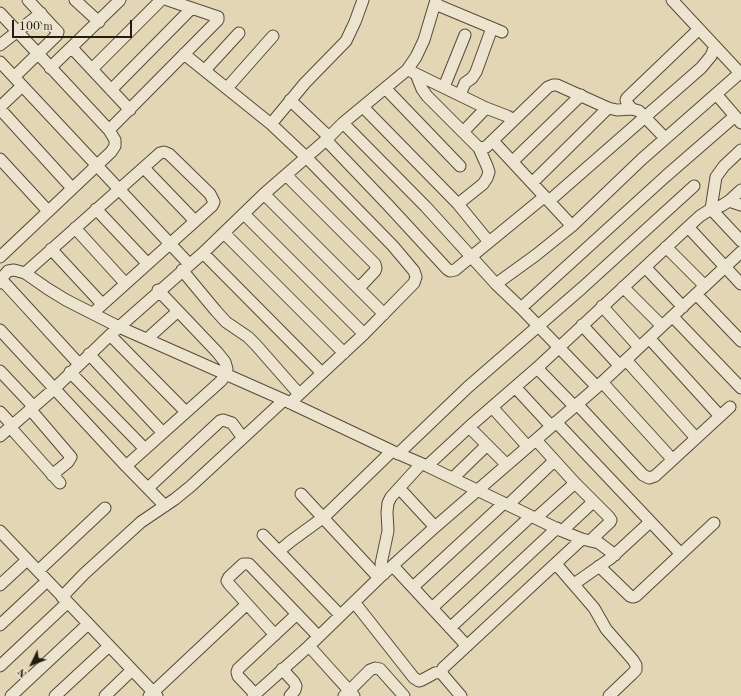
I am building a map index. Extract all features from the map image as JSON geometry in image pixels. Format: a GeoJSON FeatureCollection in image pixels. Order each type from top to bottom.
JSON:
{"type":"FeatureCollection","features":[{"type":"Feature","properties":{"kind":"street"},"geometry":{"type":"LineString","coordinates":[[14,77],[56,38],[58,32],[28,0]]}},
{"type":"Feature","properties":{"kind":"street"},"geometry":{"type":"LineString","coordinates":[[75,0],[98,22]]}},
{"type":"Feature","properties":{"kind":"street"},"geometry":{"type":"LineString","coordinates":[[50,68],[120,0]]}},
{"type":"Feature","properties":{"kind":"street"},"geometry":{"type":"LineString","coordinates":[[92,69],[161,0]]}},
{"type":"Feature","properties":{"kind":"street"},"geometry":{"type":"LineString","coordinates":[[109,130],[219,18],[168,0]]}},
{"type":"Feature","properties":{"kind":"street"},"geometry":{"type":"LineString","coordinates":[[271,124],[305,82],[346,41],[363,0]]}},
{"type":"Feature","properties":{"kind":"street"},"geometry":{"type":"LineString","coordinates":[[496,284],[536,255],[572,226],[665,138],[740,73],[672,0]]}},
{"type":"Feature","properties":{"kind":"street"},"geometry":{"type":"LineString","coordinates":[[0,436],[54,389],[78,364],[158,290],[203,253],[264,194],[327,139],[343,123],[386,89],[412,72],[436,2],[497,30],[476,72],[466,83],[460,95]]}},
{"type":"Feature","properties":{"kind":"street"},"geometry":{"type":"LineString","coordinates":[[111,90],[191,9]]}},
{"type":"Feature","properties":{"kind":"street"},"geometry":{"type":"LineString","coordinates":[[0,13],[109,130],[115,140],[115,146],[111,152],[0,257]]}},
{"type":"Feature","properties":{"kind":"street"},"geometry":{"type":"LineString","coordinates":[[0,45],[41,13]]}},
{"type":"Feature","properties":{"kind":"street"},"geometry":{"type":"LineString","coordinates":[[665,138],[646,116],[632,108],[626,100],[699,29]]}},
{"type":"Feature","properties":{"kind":"street"},"geometry":{"type":"LineString","coordinates":[[204,70],[239,33]]}},
{"type":"Feature","properties":{"kind":"street"},"geometry":{"type":"LineString","coordinates":[[444,87],[465,35]]}},
{"type":"Feature","properties":{"kind":"street"},"geometry":{"type":"LineString","coordinates":[[227,88],[273,36]]}},
{"type":"Feature","properties":{"kind":"street"},"geometry":{"type":"LineString","coordinates":[[290,100],[446,269],[450,271],[455,270],[489,242],[547,199],[646,116],[701,68],[711,56],[715,46]]}},
{"type":"Feature","properties":{"kind":"street"},"geometry":{"type":"LineString","coordinates":[[72,48],[130,110]]}},
{"type":"Feature","properties":{"kind":"street"},"geometry":{"type":"LineString","coordinates":[[0,666],[65,600],[84,574],[141,522],[155,511],[166,506],[192,486],[287,401],[300,394],[384,314],[414,283],[416,277],[414,271],[393,246],[306,157],[271,124],[184,54]]}},
{"type":"Feature","properties":{"kind":"street"},"geometry":{"type":"LineString","coordinates":[[0,62],[170,243],[216,311],[226,322],[248,337],[300,394]]}},
{"type":"Feature","properties":{"kind":"street"},"geometry":{"type":"LineString","coordinates":[[412,72],[514,120]]}},
{"type":"Feature","properties":{"kind":"street"},"geometry":{"type":"LineString","coordinates":[[412,72],[427,96],[480,148],[487,166],[489,172],[483,184],[458,204]]}},
{"type":"Feature","properties":{"kind":"street"},"geometry":{"type":"LineString","coordinates":[[480,148],[486,147],[548,87],[553,85],[557,85],[581,95],[608,108],[617,110],[632,108]]}},
{"type":"Feature","properties":{"kind":"street"},"geometry":{"type":"LineString","coordinates":[[22,86],[0,108],[72,188]]}},
{"type":"Feature","properties":{"kind":"street"},"geometry":{"type":"LineString","coordinates":[[386,89],[460,166]]}},
{"type":"Feature","properties":{"kind":"street"},"geometry":{"type":"LineString","coordinates":[[521,308],[666,176],[738,119],[716,94]]}},
{"type":"Feature","properties":{"kind":"street"},"geometry":{"type":"LineString","coordinates":[[513,162],[581,95]]}},
{"type":"Feature","properties":{"kind":"street"},"geometry":{"type":"LineString","coordinates":[[363,107],[458,204],[489,242]]}},
{"type":"Feature","properties":{"kind":"street"},"geometry":{"type":"LineString","coordinates":[[463,132],[486,108]]}},
{"type":"Feature","properties":{"kind":"street"},"geometry":{"type":"LineString","coordinates":[[532,183],[608,108]]}},
{"type":"Feature","properties":{"kind":"street"},"geometry":{"type":"LineString","coordinates":[[343,123],[421,201],[496,284],[559,347],[599,384],[672,459]]}},
{"type":"Feature","properties":{"kind":"street"},"geometry":{"type":"LineString","coordinates":[[492,140],[572,226]]}},
{"type":"Feature","properties":{"kind":"street"},"geometry":{"type":"LineString","coordinates":[[741,150],[724,166],[716,177],[712,209],[741,241]]}},
{"type":"Feature","properties":{"kind":"street"},"geometry":{"type":"LineString","coordinates":[[25,273],[160,153],[164,152],[169,154],[210,194],[214,202],[212,206],[93,313]]}},
{"type":"Feature","properties":{"kind":"street"},"geometry":{"type":"LineString","coordinates":[[0,159],[48,211]]}},
{"type":"Feature","properties":{"kind":"street"},"geometry":{"type":"LineString","coordinates":[[144,168],[195,221]]}},
{"type":"Feature","properties":{"kind":"street"},"geometry":{"type":"LineString","coordinates":[[286,175],[375,264],[376,268],[359,288]]}},
{"type":"Feature","properties":{"kind":"street"},"geometry":{"type":"LineString","coordinates":[[279,551],[324,517],[395,452],[582,288],[694,186]]}},
{"type":"Feature","properties":{"kind":"street"},"geometry":{"type":"LineString","coordinates":[[381,576],[381,564],[388,531],[388,503],[399,488],[537,368],[700,216],[729,201],[741,190]]}},
{"type":"Feature","properties":{"kind":"street"},"geometry":{"type":"LineString","coordinates":[[264,194],[384,314]]}},
{"type":"Feature","properties":{"kind":"street"},"geometry":{"type":"LineString","coordinates":[[729,201],[741,204]]}},
{"type":"Feature","properties":{"kind":"street"},"geometry":{"type":"LineString","coordinates":[[96,209],[148,263]]}},
{"type":"Feature","properties":{"kind":"street"},"geometry":{"type":"LineString","coordinates":[[244,214],[364,334]]}},
{"type":"Feature","properties":{"kind":"street"},"geometry":{"type":"LineString","coordinates":[[688,227],[741,284]]}},
{"type":"Feature","properties":{"kind":"street"},"geometry":{"type":"LineString","coordinates":[[75,228],[125,283]]}},
{"type":"Feature","properties":{"kind":"street"},"geometry":{"type":"LineString","coordinates":[[224,233],[344,353]]}},
{"type":"Feature","properties":{"kind":"street"},"geometry":{"type":"LineString","coordinates":[[666,247],[705,286]]}},
{"type":"Feature","properties":{"kind":"street"},"geometry":{"type":"LineString","coordinates":[[52,249],[102,304]]}},
{"type":"Feature","properties":{"kind":"street"},"geometry":{"type":"LineString","coordinates":[[297,614],[240,666],[236,672],[254,695],[309,646],[381,576],[435,527],[576,405],[673,317],[741,252]]}},
{"type":"Feature","properties":{"kind":"street"},"geometry":{"type":"LineString","coordinates":[[203,253],[322,373]]}},
{"type":"Feature","properties":{"kind":"street"},"geometry":{"type":"LineString","coordinates":[[645,266],[683,307]]}},
{"type":"Feature","properties":{"kind":"street"},"geometry":{"type":"LineString","coordinates":[[78,364],[0,280],[8,271],[14,270],[25,273],[54,293],[119,326],[287,401],[453,478],[560,530],[599,543],[615,555]]}},
{"type":"Feature","properties":{"kind":"street"},"geometry":{"type":"LineString","coordinates":[[623,287],[662,326]]}},
{"type":"Feature","properties":{"kind":"street"},"geometry":{"type":"LineString","coordinates":[[126,466],[221,381],[226,374],[227,369],[225,362],[158,290]]}},
{"type":"Feature","properties":{"kind":"street"},"geometry":{"type":"LineString","coordinates":[[696,294],[741,341]]}},
{"type":"Feature","properties":{"kind":"street"},"geometry":{"type":"LineString","coordinates":[[602,306],[639,347]]}},
{"type":"Feature","properties":{"kind":"street"},"geometry":{"type":"LineString","coordinates":[[147,339],[178,311]]}},
{"type":"Feature","properties":{"kind":"street"},"geometry":{"type":"LineString","coordinates":[[673,317],[741,388]]}},
{"type":"Feature","properties":{"kind":"street"},"geometry":{"type":"LineString","coordinates":[[582,325],[696,438]]}},
{"type":"Feature","properties":{"kind":"street"},"geometry":{"type":"LineString","coordinates":[[0,330],[126,466],[166,506]]}},
{"type":"Feature","properties":{"kind":"street"},"geometry":{"type":"LineString","coordinates":[[110,335],[186,412]]}},
{"type":"Feature","properties":{"kind":"street"},"geometry":{"type":"LineString","coordinates":[[649,338],[720,416]]}},
{"type":"Feature","properties":{"kind":"street"},"geometry":{"type":"LineString","coordinates":[[89,354],[163,433]]}},
{"type":"Feature","properties":{"kind":"street"},"geometry":{"type":"LineString","coordinates":[[537,368],[576,405],[646,477],[652,478],[730,407]]}},
{"type":"Feature","properties":{"kind":"street"},"geometry":{"type":"LineString","coordinates":[[0,371],[71,457],[68,462],[52,475]]}},
{"type":"Feature","properties":{"kind":"street"},"geometry":{"type":"LineString","coordinates":[[70,372],[145,449]]}},
{"type":"Feature","properties":{"kind":"street"},"geometry":{"type":"LineString","coordinates":[[515,387],[554,424],[681,554]]}},
{"type":"Feature","properties":{"kind":"street"},"geometry":{"type":"LineString","coordinates":[[442,672],[443,668],[556,564],[611,520],[554,461],[492,407]]}},
{"type":"Feature","properties":{"kind":"street"},"geometry":{"type":"LineString","coordinates":[[0,412],[60,484]]}},
{"type":"Feature","properties":{"kind":"street"},"geometry":{"type":"LineString","coordinates":[[148,488],[220,421],[224,420],[232,423],[244,438]]}},
{"type":"Feature","properties":{"kind":"street"},"geometry":{"type":"LineString","coordinates":[[469,426],[507,465]]}},
{"type":"Feature","properties":{"kind":"street"},"geometry":{"type":"LineString","coordinates":[[453,478],[487,445]]}},
{"type":"Feature","properties":{"kind":"street"},"geometry":{"type":"LineString","coordinates":[[413,588],[554,461]]}},
{"type":"Feature","properties":{"kind":"street"},"geometry":{"type":"LineString","coordinates":[[432,608],[534,517],[575,483]]}},
{"type":"Feature","properties":{"kind":"street"},"geometry":{"type":"LineString","coordinates":[[399,488],[435,527]]}},
{"type":"Feature","properties":{"kind":"street"},"geometry":{"type":"LineString","coordinates":[[301,494],[381,576]]}},
{"type":"Feature","properties":{"kind":"street"},"geometry":{"type":"LineString","coordinates":[[450,628],[593,502]]}},
{"type":"Feature","properties":{"kind":"street"},"geometry":{"type":"LineString","coordinates":[[38,571],[105,508]]}},
{"type":"Feature","properties":{"kind":"street"},"geometry":{"type":"LineString","coordinates":[[574,584],[615,555],[650,522]]}},
{"type":"Feature","properties":{"kind":"street"},"geometry":{"type":"LineString","coordinates":[[599,566],[630,596],[636,596],[714,523]]}},
{"type":"Feature","properties":{"kind":"street"},"geometry":{"type":"LineString","coordinates":[[263,535],[340,615]]}},
{"type":"Feature","properties":{"kind":"street"},"geometry":{"type":"LineString","coordinates":[[2,536],[38,571],[132,670],[153,695],[247,604]]}},
{"type":"Feature","properties":{"kind":"street"},"geometry":{"type":"LineString","coordinates":[[0,585],[27,560]]}},
{"type":"Feature","properties":{"kind":"street"},"geometry":{"type":"LineString","coordinates":[[275,635],[229,584],[228,578],[240,566],[246,563],[249,564],[318,636]]}},
{"type":"Feature","properties":{"kind":"street"},"geometry":{"type":"LineString","coordinates":[[556,564],[594,608],[606,629],[636,665],[636,670],[609,696]]}},
{"type":"Feature","properties":{"kind":"street"},"geometry":{"type":"LineString","coordinates":[[393,566],[467,646]]}},
{"type":"Feature","properties":{"kind":"street"},"geometry":{"type":"LineString","coordinates":[[0,625],[46,581]]}},
{"type":"Feature","properties":{"kind":"street"},"geometry":{"type":"LineString","coordinates":[[354,602],[414,678],[419,681],[435,673],[442,672]]}},
{"type":"Feature","properties":{"kind":"street"},"geometry":{"type":"LineString","coordinates":[[11,696],[88,624]]}},
{"type":"Feature","properties":{"kind":"street"},"geometry":{"type":"LineString","coordinates":[[55,696],[109,646]]}},
{"type":"Feature","properties":{"kind":"street"},"geometry":{"type":"LineString","coordinates":[[309,646],[349,694],[370,670],[375,668],[380,669],[404,696]]}},
{"type":"Feature","properties":{"kind":"street"},"geometry":{"type":"LineString","coordinates":[[105,696],[132,670]]}},
{"type":"Feature","properties":{"kind":"street"},"geometry":{"type":"LineString","coordinates":[[282,670],[296,686],[295,690],[290,696]]}},
{"type":"Feature","properties":{"kind":"street"},"geometry":{"type":"LineString","coordinates":[[442,672],[461,696]]}}]}
